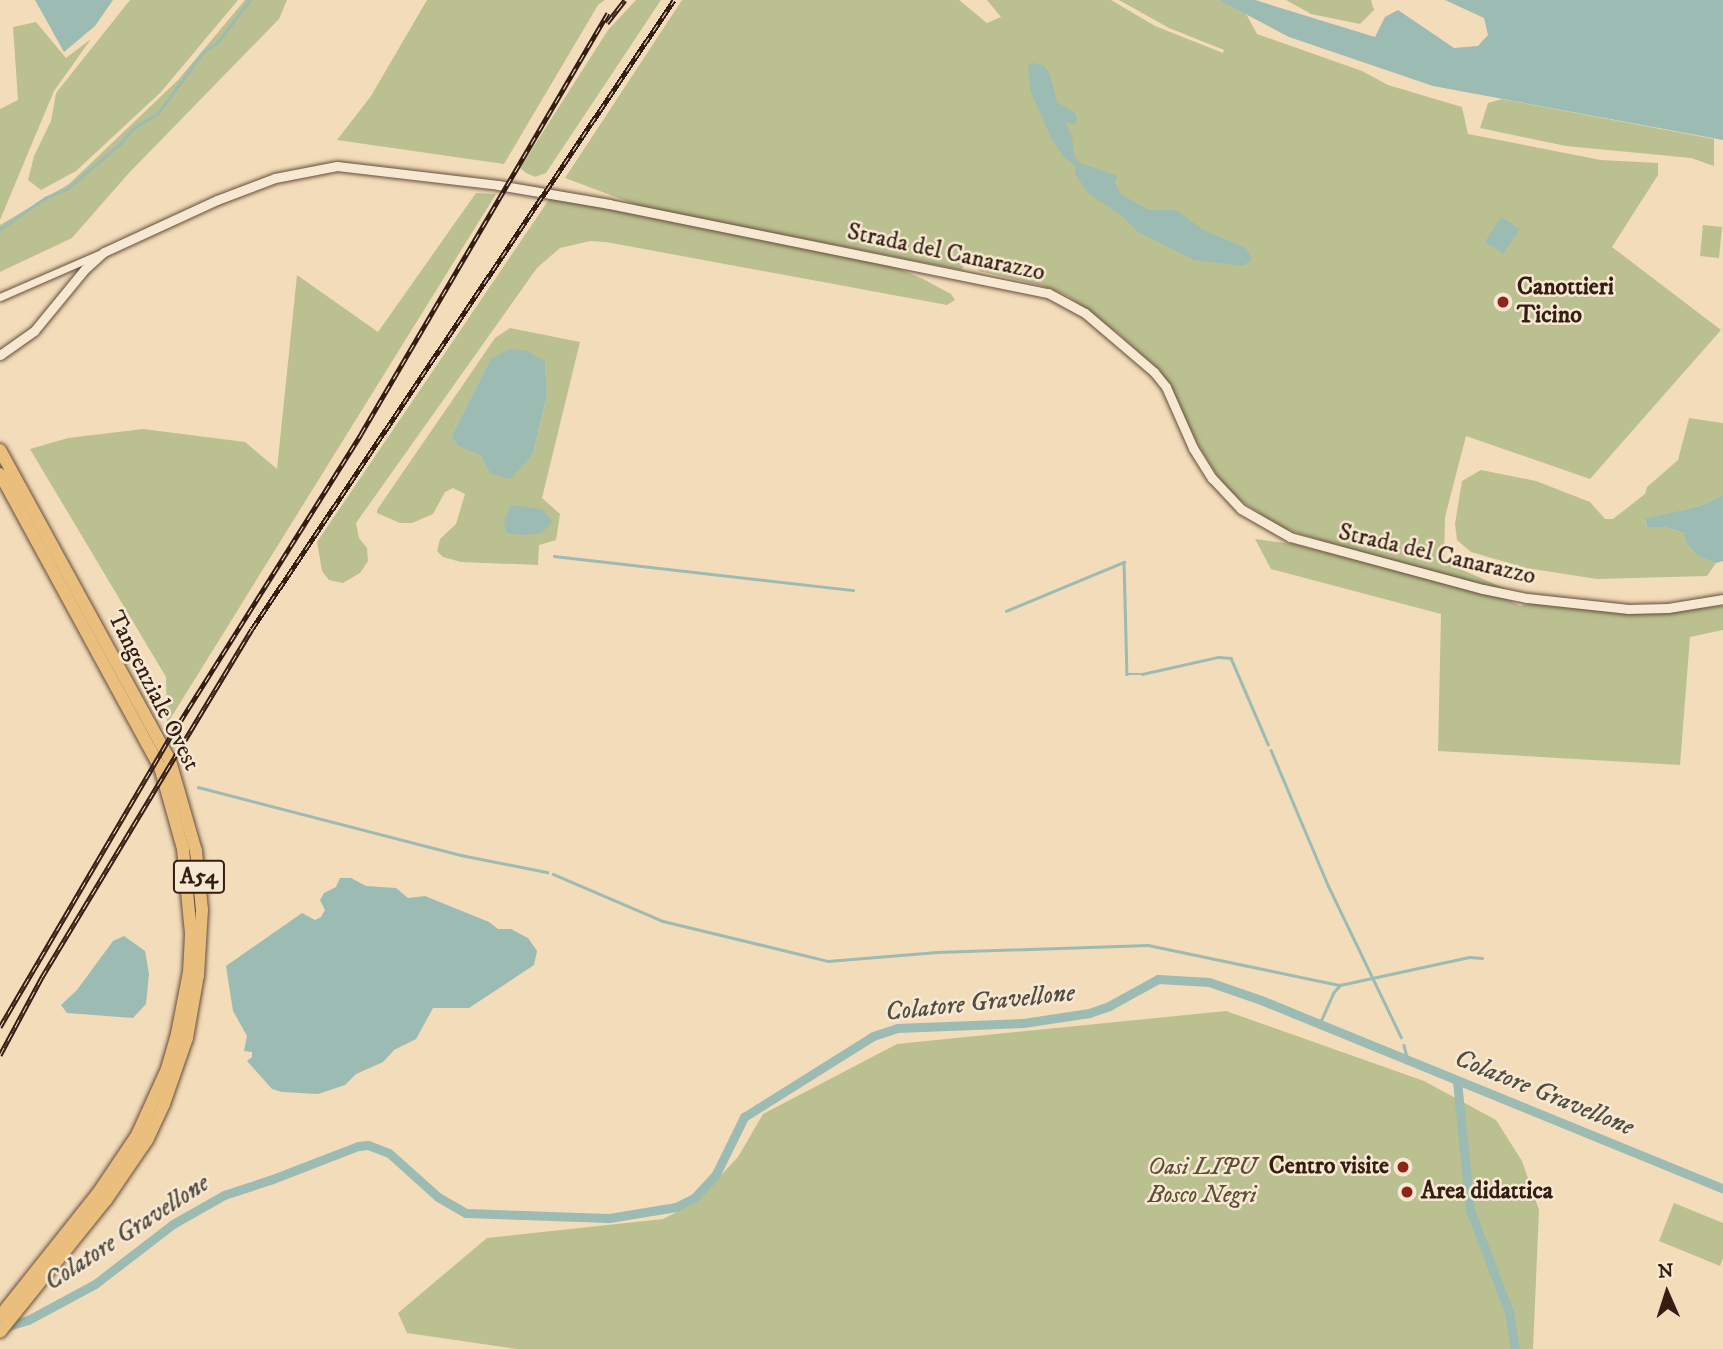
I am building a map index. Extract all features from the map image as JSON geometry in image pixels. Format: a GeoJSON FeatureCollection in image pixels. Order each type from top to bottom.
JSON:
{"type":"FeatureCollection","features":[{"type":"Feature","properties":{"kind":"highway","name":"Tangenziale Ovest"},"geometry":{"type":"LineString","coordinates":[[0,450],[170,761],[196,851],[202,911],[193,1010],[178,1067],[147,1140],[106,1200],[20,1300],[0,1316]]}},
{"type":"Feature","properties":{"kind":"highway","name":"Tangenziale Ovest"},"geometry":{"type":"LineString","coordinates":[[0,474],[160,767],[183,849],[191,934],[189,972],[177,1034],[154,1099],[120,1163],[20,1300],[0,1332]]}},
{"type":"Feature","properties":{"kind":"street","name":"Strada del Canarazzo"},"geometry":{"type":"LineString","coordinates":[[0,355],[34,331],[76,279],[104,252],[275,178],[327,167],[373,168],[550,194],[1048,293],[1085,313],[1154,372],[1170,396],[1193,448],[1212,478],[1241,509],[1290,537],[1483,590],[1527,598],[1628,609],[1668,608],[1723,599]]}},
{"type":"Feature","properties":{"kind":"street"},"geometry":{"type":"LineString","coordinates":[[0,297],[104,252]]}},
{"type":"Feature","properties":{"kind":"street"},"geometry":{"type":"LineString","coordinates":[[61,269],[72,272],[76,279]]}},
{"type":"Feature","properties":{"kind":"green space"},"geometry":{"type":"Polygon","coordinates":[[[130,0],[238,0],[161,92],[76,171],[41,190],[28,180],[34,156],[51,121],[56,93],[130,0]]]}},
{"type":"Feature","properties":{"kind":"green space"},"geometry":{"type":"Polygon","coordinates":[[[245,0],[287,0],[279,19],[128,174],[72,238],[0,272],[0,225],[69,184],[178,80],[245,0]]]}},
{"type":"Feature","properties":{"kind":"green space"},"geometry":{"type":"Polygon","coordinates":[[[427,0],[605,0],[598,5],[504,164],[337,140],[371,96],[427,0]]]}},
{"type":"Feature","properties":{"kind":"green space"},"geometry":{"type":"Polygon","coordinates":[[[636,0],[661,0],[546,173],[535,177],[526,173],[520,168],[608,30],[636,0]]]}},
{"type":"Feature","properties":{"kind":"green space"},"geometry":{"type":"Polygon","coordinates":[[[682,0],[959,0],[987,23],[1001,17],[987,0],[1111,0],[1155,26],[1223,53],[1224,50],[1169,28],[1119,0],[1219,0],[1244,10],[1257,34],[1362,71],[1388,85],[1462,107],[1468,134],[1601,160],[1658,163],[1658,175],[1612,247],[1721,330],[1590,479],[1466,436],[1445,517],[1444,562],[1513,592],[1403,565],[1323,541],[1283,528],[1235,497],[1218,477],[1199,446],[1160,371],[1118,333],[1068,296],[1043,286],[979,271],[972,254],[967,254],[962,270],[645,208],[565,178],[682,0]]]}},
{"type":"Feature","properties":{"kind":"green space"},"geometry":{"type":"Polygon","coordinates":[[[1286,0],[1371,0],[1374,10],[1360,24],[1311,14],[1286,0]]]}},
{"type":"Feature","properties":{"kind":"green space"},"geometry":{"type":"Polygon","coordinates":[[[36,22],[66,58],[91,39],[54,91],[0,220],[0,109],[18,100],[13,27],[36,22]]]}},
{"type":"Feature","properties":{"kind":"green space"},"geometry":{"type":"Polygon","coordinates":[[[1502,99],[1714,139],[1714,166],[1691,158],[1566,146],[1480,128],[1488,103],[1502,99]]]}},
{"type":"Feature","properties":{"kind":"green space"},"geometry":{"type":"Polygon","coordinates":[[[476,193],[496,194],[167,724],[166,677],[30,449],[68,438],[143,429],[245,442],[277,469],[297,275],[378,332],[476,193]]]}},
{"type":"Feature","properties":{"kind":"green space"},"geometry":{"type":"Polygon","coordinates":[[[550,198],[888,264],[951,294],[955,300],[947,305],[606,242],[590,241],[560,248],[537,268],[356,523],[359,538],[367,548],[368,561],[360,573],[343,583],[329,580],[322,571],[317,542],[550,198]]]}},
{"type":"Feature","properties":{"kind":"green space"},"geometry":{"type":"Polygon","coordinates":[[[1703,225],[1722,227],[1719,258],[1700,256],[1703,225]]]}},
{"type":"Feature","properties":{"kind":"green space"},"geometry":{"type":"Polygon","coordinates":[[[510,328],[580,342],[542,498],[560,514],[556,540],[539,545],[538,565],[461,562],[443,557],[437,551],[440,539],[456,524],[465,494],[453,488],[445,492],[433,514],[412,523],[400,523],[377,513],[495,338],[510,328]],[[490,360],[451,437],[459,447],[481,456],[492,474],[533,454],[547,395],[545,362],[490,360]]]}},
{"type":"Feature","properties":{"kind":"green space"},"geometry":{"type":"Polygon","coordinates":[[[1689,418],[1723,423],[1723,495],[1700,506],[1645,520],[1647,527],[1664,527],[1684,533],[1699,557],[1716,563],[1707,576],[1597,579],[1526,568],[1471,552],[1457,540],[1455,524],[1462,481],[1481,470],[1536,481],[1590,502],[1605,519],[1613,519],[1645,494],[1647,487],[1678,460],[1689,418]]]}},
{"type":"Feature","properties":{"kind":"green space"},"geometry":{"type":"Polygon","coordinates":[[[1255,539],[1293,544],[1505,598],[1520,606],[1531,603],[1636,614],[1723,606],[1723,630],[1690,637],[1680,765],[1438,751],[1441,614],[1271,569],[1255,539]]]}},
{"type":"Feature","properties":{"kind":"green space","name":"Oasi LIPU Bosco Negri"},"geometry":{"type":"Polygon","coordinates":[[[1226,1011],[1424,1081],[1496,1120],[1522,1161],[1539,1210],[1533,1349],[517,1349],[407,1333],[398,1313],[487,1238],[663,1219],[696,1202],[738,1157],[763,1114],[897,1044],[1226,1011]]]}},
{"type":"Feature","properties":{"kind":"green space"},"geometry":{"type":"Polygon","coordinates":[[[1674,1203],[1723,1223],[1723,1258],[1720,1266],[1659,1241],[1674,1203]]]}},
{"type":"Feature","properties":{"kind":"water"},"geometry":{"type":"Polygon","coordinates":[[[35,0],[113,0],[95,26],[64,52],[35,0]]]}},
{"type":"Feature","properties":{"kind":"water"},"geometry":{"type":"Polygon","coordinates":[[[1219,0],[1255,0],[1375,37],[1385,17],[1398,10],[1454,48],[1478,46],[1488,35],[1484,18],[1445,0],[1723,0],[1723,140],[1433,86],[1289,37],[1219,0]]]}},
{"type":"Feature","properties":{"kind":"water"},"geometry":{"type":"Polygon","coordinates":[[[1028,65],[1043,65],[1050,74],[1057,102],[1075,113],[1077,119],[1074,125],[1065,121],[1072,137],[1074,156],[1080,163],[1117,176],[1115,182],[1119,192],[1129,199],[1149,210],[1176,210],[1203,230],[1246,248],[1252,259],[1243,266],[1194,260],[1138,232],[1123,217],[1088,193],[1076,175],[1075,166],[1064,157],[1051,138],[1030,90],[1028,65]]]}},
{"type":"Feature","properties":{"kind":"water"},"geometry":{"type":"Polygon","coordinates":[[[1501,217],[1520,229],[1503,254],[1485,242],[1501,217]]]}},
{"type":"Feature","properties":{"kind":"water"},"geometry":{"type":"Polygon","coordinates":[[[509,349],[528,351],[545,362],[547,395],[533,454],[510,479],[491,474],[481,456],[459,447],[451,437],[490,360],[509,349]]]}},
{"type":"Feature","properties":{"kind":"water"},"geometry":{"type":"Polygon","coordinates":[[[1723,495],[1723,561],[1716,563],[1699,557],[1687,544],[1684,533],[1664,527],[1647,527],[1645,519],[1700,506],[1723,495]]]}},
{"type":"Feature","properties":{"kind":"water"},"geometry":{"type":"Polygon","coordinates":[[[511,505],[542,509],[553,522],[541,533],[506,533],[504,521],[511,505]]]}},
{"type":"Feature","properties":{"kind":"water"},"geometry":{"type":"Polygon","coordinates":[[[340,878],[351,878],[366,886],[396,888],[408,898],[425,896],[489,922],[498,929],[511,929],[528,938],[537,951],[534,965],[469,1008],[433,1008],[416,1039],[394,1050],[383,1062],[356,1074],[345,1085],[318,1094],[282,1092],[272,1089],[247,1061],[252,1057],[252,1052],[244,1051],[247,1036],[233,1011],[226,966],[302,913],[315,920],[321,917],[325,910],[320,900],[324,893],[336,887],[340,878]]]}},
{"type":"Feature","properties":{"kind":"water"},"geometry":{"type":"Polygon","coordinates":[[[124,936],[145,951],[149,974],[146,1004],[133,1018],[67,1013],[61,1005],[77,990],[113,941],[124,936]]]}},
{"type":"Feature","properties":{"kind":"waterway"},"geometry":{"type":"LineString","coordinates":[[0,229],[45,198],[68,188],[120,144],[134,128],[158,113],[204,51],[217,43],[250,0]]}},
{"type":"Feature","properties":{"kind":"waterway"},"geometry":{"type":"LineString","coordinates":[[554,556],[853,590]]}},
{"type":"Feature","properties":{"kind":"waterway"},"geometry":{"type":"LineString","coordinates":[[1006,611],[1124,562],[1127,674],[1142,674],[1218,657],[1231,658],[1268,744]]}},
{"type":"Feature","properties":{"kind":"waterway"},"geometry":{"type":"LineString","coordinates":[[1271,750],[1328,885],[1401,1037]]}},
{"type":"Feature","properties":{"kind":"waterway"},"geometry":{"type":"LineString","coordinates":[[198,787],[461,855],[547,872]]}},
{"type":"Feature","properties":{"kind":"waterway"},"geometry":{"type":"LineString","coordinates":[[553,874],[663,921],[828,961],[937,952],[1148,945],[1340,985]]}},
{"type":"Feature","properties":{"kind":"waterway"},"geometry":{"type":"LineString","coordinates":[[1319,1025],[1333,993],[1340,985],[1470,957],[1482,958]]}},
{"type":"Feature","properties":{"kind":"waterway","name":"Colatore Gravellone"},"geometry":{"type":"LineString","coordinates":[[5,1327],[28,1320],[95,1284],[173,1224],[224,1195],[358,1146],[368,1145],[389,1153],[438,1197],[466,1213],[609,1218],[676,1207],[694,1198],[716,1174],[744,1117],[873,1036],[897,1028],[1023,1023],[1089,1013],[1109,1006],[1158,979],[1209,982],[1261,1000],[1723,1189]]}},
{"type":"Feature","properties":{"kind":"waterway"},"geometry":{"type":"LineString","coordinates":[[1404,1045],[1408,1061]]}},
{"type":"Feature","properties":{"kind":"waterway"},"geometry":{"type":"LineString","coordinates":[[1457,1081],[1470,1210],[1509,1312],[1515,1349]]}},
{"type":"Feature","properties":{"kind":"railway"},"geometry":{"type":"LineString","coordinates":[[607,23],[625,0]]}},
{"type":"Feature","properties":{"kind":"railway"},"geometry":{"type":"LineString","coordinates":[[0,1055],[42,977],[252,629],[674,0]]}},
{"type":"Feature","properties":{"kind":"railway"},"geometry":{"type":"LineString","coordinates":[[0,1027],[171,736],[361,434],[608,13]]}},
{"type":"Feature","properties":{"kind":"place","name":"Canottieri Ticino"},"geometry":{"type":"Point","coordinates":[1503,302]}},
{"type":"Feature","properties":{"kind":"place","name":"Centro visite"},"geometry":{"type":"Point","coordinates":[1403,1167]}},
{"type":"Feature","properties":{"kind":"place","name":"Area didattica"},"geometry":{"type":"Point","coordinates":[1407,1192]}}]}
